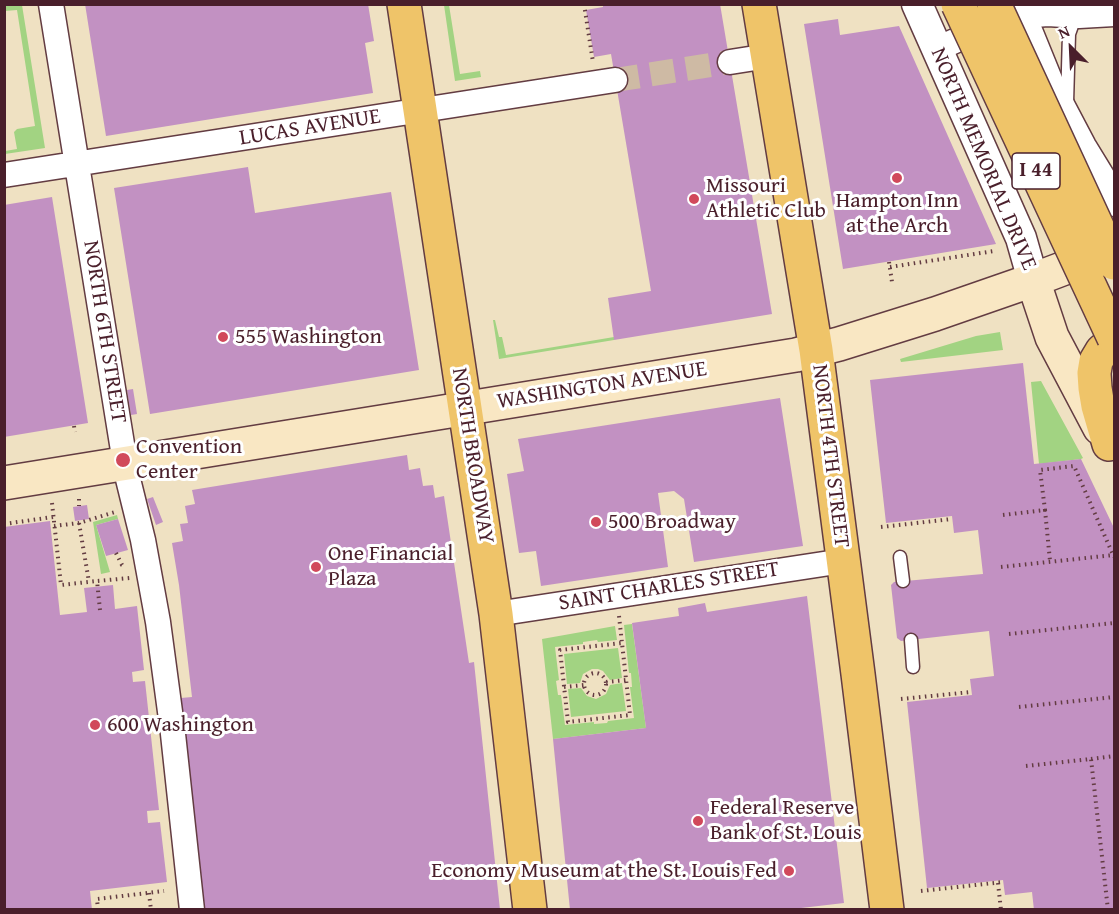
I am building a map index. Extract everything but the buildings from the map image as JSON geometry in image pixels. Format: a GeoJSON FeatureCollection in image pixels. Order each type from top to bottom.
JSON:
{"type":"FeatureCollection","features":[{"type":"Feature","properties":{"kind":"main road","name":"NORTH BROADWAY"},"geometry":{"type":"LineString","coordinates":[[404,4],[496,614],[530,909]]}},
{"type":"Feature","properties":{"kind":"main road","name":"NORTH 4TH STREET"},"geometry":{"type":"LineString","coordinates":[[759,4],[816,350],[886,909]]}},
{"type":"Feature","properties":{"kind":"main road","name":"I 44"},"geometry":{"type":"LineString","coordinates":[[958,4],[1114,340]]}},
{"type":"Feature","properties":{"kind":"main road","name":"I 44"},"geometry":{"type":"LineString","coordinates":[[1010,8],[1114,263]]}},
{"type":"Feature","properties":{"kind":"main road","name":"WASHINGTON AVENUE"},"geometry":{"type":"LineString","coordinates":[[4,483],[775,359],[816,350],[935,314],[1034,280],[1114,249]]}},
{"type":"Feature","properties":{"kind":"main road"},"geometry":{"type":"LineString","coordinates":[[1034,280],[1052,337],[1112,449]]}},
{"type":"Feature","properties":{"kind":"main road"},"geometry":{"type":"LineString","coordinates":[[1112,449],[1098,406],[1094,373],[1096,361],[1102,351],[1114,340]]}},
{"type":"Feature","properties":{"kind":"street","name":"NORTH 6TH STREET"},"geometry":{"type":"LineString","coordinates":[[51,4],[125,463],[143,540],[158,622],[192,909]]}},
{"type":"Feature","properties":{"kind":"street","name":"NORTH MEMORIAL DRIVE"},"geometry":{"type":"LineString","coordinates":[[917,4],[1020,238],[1034,280]]}},
{"type":"Feature","properties":{"kind":"street"},"geometry":{"type":"LineString","coordinates":[[937,49],[995,23],[1010,8]]}},
{"type":"Feature","properties":{"kind":"street"},"geometry":{"type":"LineString","coordinates":[[1010,8],[1079,16],[1114,14]]}},
{"type":"Feature","properties":{"kind":"street"},"geometry":{"type":"LineString","coordinates":[[1010,8],[1070,128],[1114,201]]}},
{"type":"Feature","properties":{"kind":"street"},"geometry":{"type":"LineString","coordinates":[[730,62],[768,56]]}},
{"type":"Feature","properties":{"kind":"street","name":"LUCAS AVENUE"},"geometry":{"type":"LineString","coordinates":[[4,175],[615,80]]}},
{"type":"Feature","properties":{"kind":"street","name":"SAINT CHARLES STREET"},"geometry":{"type":"LineString","coordinates":[[496,614],[843,561]]}},
{"type":"Feature","properties":{"kind":"lane"},"geometry":{"type":"LineString","coordinates":[[1070,128],[1067,93],[1069,34],[1074,20],[1079,16]]}},
{"type":"Feature","properties":{"kind":"lane"},"geometry":{"type":"LineString","coordinates":[[900,557],[903,581]]}},
{"type":"Feature","properties":{"kind":"lane"},"geometry":{"type":"LineString","coordinates":[[911,640],[913,667]]}},
{"type":"Feature","properties":{"kind":"path"},"geometry":{"type":"LineString","coordinates":[[584,4],[593,62]]}},
{"type":"Feature","properties":{"kind":"path"},"geometry":{"type":"LineString","coordinates":[[890,267],[993,251]]}},
{"type":"Feature","properties":{"kind":"path"},"geometry":{"type":"LineString","coordinates":[[889,262],[892,282]]}},
{"type":"Feature","properties":{"kind":"path"},"geometry":{"type":"LineString","coordinates":[[74,426],[75,432]]}},
{"type":"Feature","properties":{"kind":"path"},"geometry":{"type":"LineString","coordinates":[[1001,567],[1114,556],[1074,466],[1040,470],[1050,561]]}},
{"type":"Feature","properties":{"kind":"path"},"geometry":{"type":"LineString","coordinates":[[79,499],[79,506]]}},
{"type":"Feature","properties":{"kind":"path"},"geometry":{"type":"LineString","coordinates":[[52,507],[61,585],[133,578]]}},
{"type":"Feature","properties":{"kind":"path"},"geometry":{"type":"LineString","coordinates":[[1003,516],[1044,510]]}},
{"type":"Feature","properties":{"kind":"path"},"geometry":{"type":"LineString","coordinates":[[54,526],[79,523],[119,511]]}},
{"type":"Feature","properties":{"kind":"path"},"geometry":{"type":"LineString","coordinates":[[4,524],[53,517]]}},
{"type":"Feature","properties":{"kind":"path"},"geometry":{"type":"LineString","coordinates":[[881,527],[952,519]]}},
{"type":"Feature","properties":{"kind":"path"},"geometry":{"type":"LineString","coordinates":[[79,523],[89,582]]}},
{"type":"Feature","properties":{"kind":"path"},"geometry":{"type":"LineString","coordinates":[[97,581],[100,610]]}},
{"type":"Feature","properties":{"kind":"path"},"geometry":{"type":"LineString","coordinates":[[1008,634],[1114,622]]}},
{"type":"Feature","properties":{"kind":"path"},"geometry":{"type":"LineString","coordinates":[[620,627],[622,643],[630,715],[568,722],[560,650],[622,643]]}},
{"type":"Feature","properties":{"kind":"path"},"geometry":{"type":"LineString","coordinates":[[596,673],[606,682],[599,694],[590,693],[584,685],[586,678],[596,673]]}},
{"type":"Feature","properties":{"kind":"path"},"geometry":{"type":"LineString","coordinates":[[606,682],[626,680]]}},
{"type":"Feature","properties":{"kind":"path"},"geometry":{"type":"LineString","coordinates":[[564,687],[584,685]]}},
{"type":"Feature","properties":{"kind":"path"},"geometry":{"type":"LineString","coordinates":[[901,699],[971,692]]}},
{"type":"Feature","properties":{"kind":"path"},"geometry":{"type":"LineString","coordinates":[[1020,707],[1114,698]]}},
{"type":"Feature","properties":{"kind":"path"},"geometry":{"type":"LineString","coordinates":[[1026,766],[1114,756]]}},
{"type":"Feature","properties":{"kind":"path"},"geometry":{"type":"LineString","coordinates":[[1091,759],[1108,909]]}},
{"type":"Feature","properties":{"kind":"path"},"geometry":{"type":"LineString","coordinates":[[921,891],[1000,882],[1001,909]]}},
{"type":"Feature","properties":{"kind":"path"},"geometry":{"type":"LineString","coordinates":[[98,909],[96,899],[164,891]]}},
{"type":"Feature","properties":{"kind":"path"},"geometry":{"type":"LineString","coordinates":[[149,893],[151,909]]}},
{"type":"Feature","properties":{"kind":"green space"},"geometry":{"type":"Polygon","coordinates":[[[5,4],[22,5],[45,148],[5,154],[5,151],[17,149],[14,132],[17,129],[35,126],[17,10],[5,11],[5,4]]]}},
{"type":"Feature","properties":{"kind":"green space"},"geometry":{"type":"Polygon","coordinates":[[[444,5],[449,5],[460,74],[480,71],[481,77],[455,81],[444,5]]]}},
{"type":"Feature","properties":{"kind":"green space"},"geometry":{"type":"Polygon","coordinates":[[[493,320],[495,320],[499,337],[502,337],[506,355],[614,337],[614,340],[499,359],[493,320]]]}},
{"type":"Feature","properties":{"kind":"green space"},"geometry":{"type":"Polygon","coordinates":[[[1000,332],[1003,350],[901,362],[900,359],[976,336],[1000,332]]]}},
{"type":"Feature","properties":{"kind":"green space"},"geometry":{"type":"Polygon","coordinates":[[[1041,381],[1083,458],[1039,464],[1031,382],[1041,381]]]}},
{"type":"Feature","properties":{"kind":"green space"},"geometry":{"type":"Polygon","coordinates":[[[117,515],[118,519],[96,525],[110,572],[101,574],[93,522],[117,515]]]}},
{"type":"Feature","properties":{"kind":"green space"},"geometry":{"type":"Polygon","coordinates":[[[632,624],[646,728],[553,739],[542,639],[615,626],[617,640],[598,642],[597,640],[555,647],[559,680],[556,681],[558,695],[561,695],[565,725],[607,723],[634,718],[630,687],[632,687],[631,673],[629,673],[624,625],[632,624]]]}},
{"type":"Feature","properties":{"kind":"green space"},"geometry":{"type":"Polygon","coordinates":[[[618,648],[622,678],[610,680],[603,671],[592,669],[583,674],[580,683],[567,684],[564,654],[618,648]]]}},
{"type":"Feature","properties":{"kind":"green space"},"geometry":{"type":"Polygon","coordinates":[[[622,683],[626,711],[571,717],[568,689],[581,688],[587,696],[596,699],[606,694],[610,685],[622,683]]]}},
{"type":"Feature","properties":{"kind":"tunnel"},"geometry":{"type":"LineString","coordinates":[[615,80],[730,62]]}},
{"type":"Feature","properties":{"kind":"place","name":"Hampton Inn at the Arch"},"geometry":{"type":"Point","coordinates":[897,178]}},
{"type":"Feature","properties":{"kind":"place","name":"Missouri Athletic Club"},"geometry":{"type":"Point","coordinates":[694,199]}},
{"type":"Feature","properties":{"kind":"place","name":"555 Washington"},"geometry":{"type":"Point","coordinates":[223,337]}},
{"type":"Feature","properties":{"kind":"place","name":"Convention Center"},"geometry":{"type":"Point","coordinates":[123,460]}},
{"type":"Feature","properties":{"kind":"place","name":"500 Broadway"},"geometry":{"type":"Point","coordinates":[596,522]}},
{"type":"Feature","properties":{"kind":"place","name":"One Financial Plaza"},"geometry":{"type":"Point","coordinates":[316,567]}},
{"type":"Feature","properties":{"kind":"place","name":"600 Washington"},"geometry":{"type":"Point","coordinates":[95,725]}},
{"type":"Feature","properties":{"kind":"place","name":"Federal Reserve Bank of St. Louis"},"geometry":{"type":"Point","coordinates":[698,821]}},
{"type":"Feature","properties":{"kind":"place","name":"Economy Museum at the St. Louis Fed"},"geometry":{"type":"Point","coordinates":[789,871]}}]}
